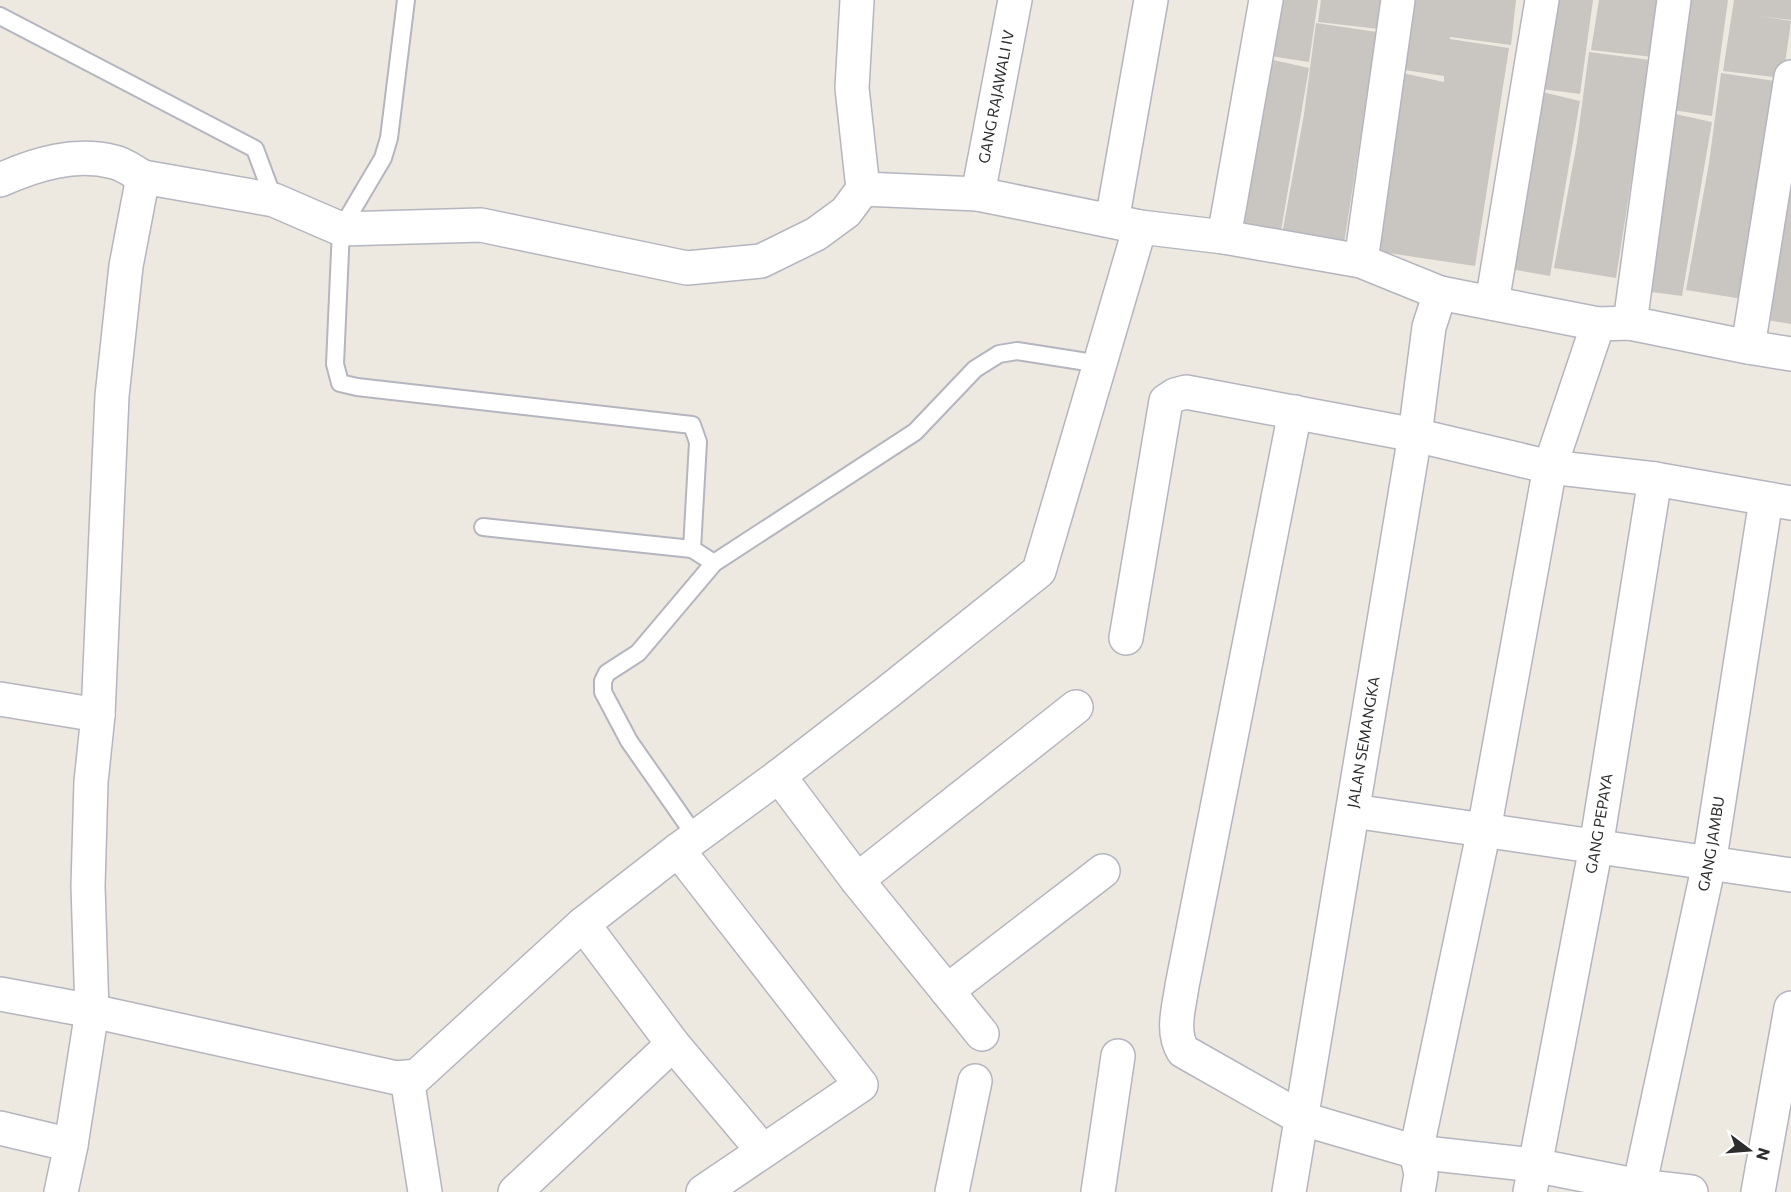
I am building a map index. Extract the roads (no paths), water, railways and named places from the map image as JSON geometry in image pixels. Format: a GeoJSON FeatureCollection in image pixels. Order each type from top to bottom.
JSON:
{"type":"FeatureCollection","features":[{"type":"Feature","properties":{"kind":"street"},"geometry":{"type":"LineString","coordinates":[[0,180],[25,168],[73,157],[116,162],[143,177],[274,200],[341,229],[481,225],[687,268],[761,261],[816,234],[846,212],[863,189],[852,88],[857,0]]}},
{"type":"Feature","properties":{"kind":"street","name":"GANG RAJAWALI IV"},"geometry":{"type":"LineString","coordinates":[[978,194],[1015,0]]}},
{"type":"Feature","properties":{"kind":"street"},"geometry":{"type":"LineString","coordinates":[[0,994],[92,1011],[397,1078],[417,1076],[583,924],[889,691],[1039,571],[1100,364],[1126,224],[1150,0]]}},
{"type":"Feature","properties":{"kind":"street"},"geometry":{"type":"LineString","coordinates":[[1224,237],[1266,0]]}},
{"type":"Feature","properties":{"kind":"street"},"geometry":{"type":"LineString","coordinates":[[1361,261],[1398,0]]}},
{"type":"Feature","properties":{"kind":"street"},"geometry":{"type":"LineString","coordinates":[[1492,303],[1542,0]]}},
{"type":"Feature","properties":{"kind":"street"},"geometry":{"type":"LineString","coordinates":[[1418,1192],[1422,1174],[1416,1152],[1484,830],[1550,467],[1614,323],[1674,0]]}},
{"type":"Feature","properties":{"kind":"street"},"geometry":{"type":"LineString","coordinates":[[1748,347],[1791,77]]}},
{"type":"Feature","properties":{"kind":"street"},"geometry":{"type":"LineString","coordinates":[[61,1192],[71,1145],[92,1011],[88,886],[91,782],[98,715],[111,396],[126,266],[143,177]]}},
{"type":"Feature","properties":{"kind":"street"},"geometry":{"type":"LineString","coordinates":[[863,189],[978,194],[1126,224],[1224,237],[1361,261],[1440,293],[1791,354]]}},
{"type":"Feature","properties":{"kind":"street","name":"JALAN SEMANGKA"},"geometry":{"type":"LineString","coordinates":[[1289,1192],[1303,1119],[1415,435],[1429,327],[1440,293]]}},
{"type":"Feature","properties":{"kind":"street"},"geometry":{"type":"LineString","coordinates":[[1126,638],[1166,401],[1186,392],[1415,435],[1550,467],[1655,479],[1778,502]]}},
{"type":"Feature","properties":{"kind":"street"},"geometry":{"type":"LineString","coordinates":[[1295,412],[1184,974],[1175,1029],[1178,1042],[1183,1051],[1303,1119],[1416,1152],[1532,1179],[1691,1192]]}},
{"type":"Feature","properties":{"kind":"street","name":"GANG PEPAYA"},"geometry":{"type":"LineString","coordinates":[[1532,1179],[1596,847],[1655,479]]}},
{"type":"Feature","properties":{"kind":"street","name":"GANG JAMBU"},"geometry":{"type":"LineString","coordinates":[[1639,1189],[1709,864],[1778,502]]}},
{"type":"Feature","properties":{"kind":"street"},"geometry":{"type":"LineString","coordinates":[[0,699],[98,715]]}},
{"type":"Feature","properties":{"kind":"street"},"geometry":{"type":"LineString","coordinates":[[857,880],[1076,707]]}},
{"type":"Feature","properties":{"kind":"street"},"geometry":{"type":"LineString","coordinates":[[778,776],[857,880],[982,1034]]}},
{"type":"Feature","properties":{"kind":"street"},"geometry":{"type":"LineString","coordinates":[[1353,811],[1791,875]]}},
{"type":"Feature","properties":{"kind":"street"},"geometry":{"type":"LineString","coordinates":[[687,844],[861,1085],[703,1192]]}},
{"type":"Feature","properties":{"kind":"street"},"geometry":{"type":"LineString","coordinates":[[946,991],[1103,871]]}},
{"type":"Feature","properties":{"kind":"street"},"geometry":{"type":"LineString","coordinates":[[583,924],[673,1044],[764,1151]]}},
{"type":"Feature","properties":{"kind":"street"},"geometry":{"type":"LineString","coordinates":[[1758,1192],[1791,1008]]}},
{"type":"Feature","properties":{"kind":"street"},"geometry":{"type":"LineString","coordinates":[[515,1192],[673,1044]]}},
{"type":"Feature","properties":{"kind":"street"},"geometry":{"type":"LineString","coordinates":[[1098,1192],[1118,1056]]}},
{"type":"Feature","properties":{"kind":"street"},"geometry":{"type":"LineString","coordinates":[[407,1078],[425,1192]]}},
{"type":"Feature","properties":{"kind":"street"},"geometry":{"type":"LineString","coordinates":[[952,1192],[975,1081]]}},
{"type":"Feature","properties":{"kind":"street"},"geometry":{"type":"LineString","coordinates":[[0,1128],[71,1145]]}},
{"type":"Feature","properties":{"kind":"lane"},"geometry":{"type":"LineString","coordinates":[[406,0],[389,138],[383,158],[341,229],[335,364],[340,383],[357,387],[692,425],[698,442],[692,549]]}},
{"type":"Feature","properties":{"kind":"lane"},"geometry":{"type":"LineString","coordinates":[[0,16],[255,149],[274,200]]}},
{"type":"Feature","properties":{"kind":"lane"},"geometry":{"type":"LineString","coordinates":[[687,844],[603,692],[603,681],[607,673],[638,653],[714,563],[915,432],[975,369],[999,354],[1017,351],[1100,364]]}},
{"type":"Feature","properties":{"kind":"lane"},"geometry":{"type":"LineString","coordinates":[[483,527],[692,549],[714,563]]}}]}
